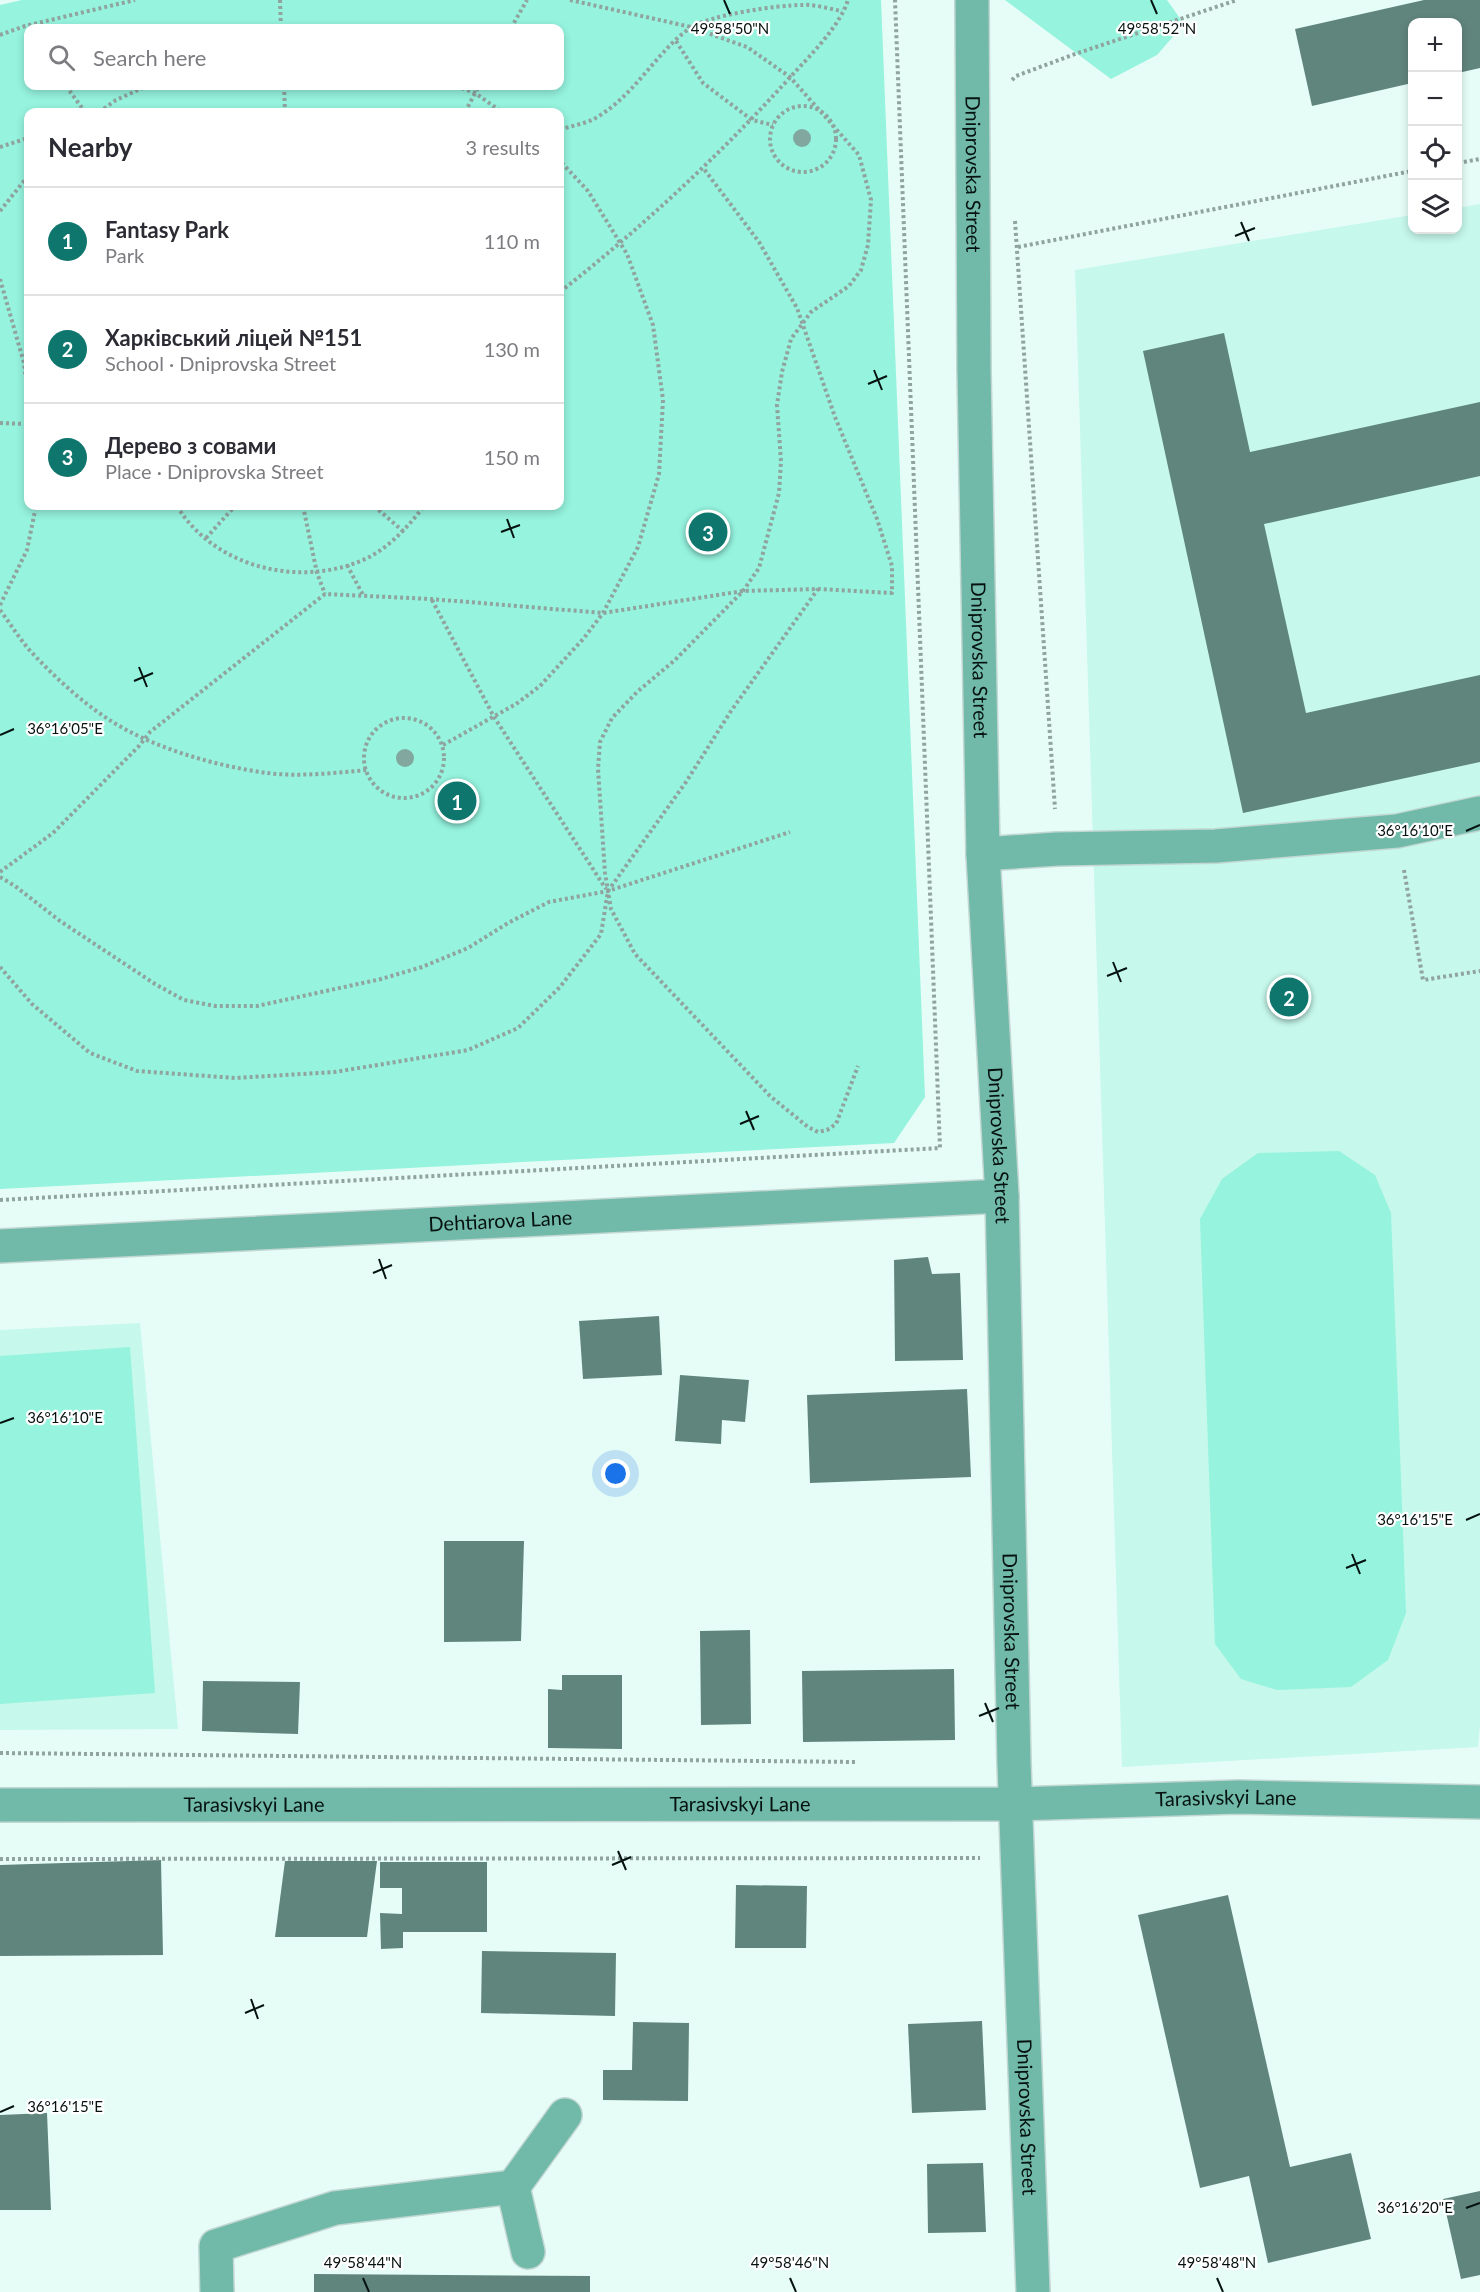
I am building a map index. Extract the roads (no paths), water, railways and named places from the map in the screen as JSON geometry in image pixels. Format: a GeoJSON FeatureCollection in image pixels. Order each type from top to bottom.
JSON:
{"type":"FeatureCollection","features":[{"type":"Feature","properties":{"kind":"street","name":"Dniprovska Street"},"geometry":{"type":"LineString","coordinates":[[972,0],[974,370],[983,854],[1002,1196],[1015,1804],[1034,2292]]}},
{"type":"Feature","properties":{"kind":"street"},"geometry":{"type":"LineString","coordinates":[[983,854],[1057,849],[1216,846],[1397,831],[1480,813]]}},
{"type":"Feature","properties":{"kind":"street","name":"Dehtiarova Lane"},"geometry":{"type":"LineString","coordinates":[[0,1246],[1002,1196]]}},
{"type":"Feature","properties":{"kind":"street","name":"Tarasivskyi Lane"},"geometry":{"type":"LineString","coordinates":[[0,1804],[1015,1804],[1238,1797],[1480,1802]]}},
{"type":"Feature","properties":{"kind":"street"},"geometry":{"type":"LineString","coordinates":[[217,2292],[216,2246],[335,2208],[513,2187],[565,2115]]}},
{"type":"Feature","properties":{"kind":"street"},"geometry":{"type":"LineString","coordinates":[[513,2187],[528,2252]]}},
{"type":"Feature","properties":{"kind":"place","name":"Дерево з совами"},"geometry":{"type":"Point","coordinates":[708,532]}},
{"type":"Feature","properties":{"kind":"place","name":"Fantasy Park"},"geometry":{"type":"Point","coordinates":[457,801]}},
{"type":"Feature","properties":{"kind":"place","name":"Харківський ліцей №151"},"geometry":{"type":"Point","coordinates":[1289,997]}}]}
